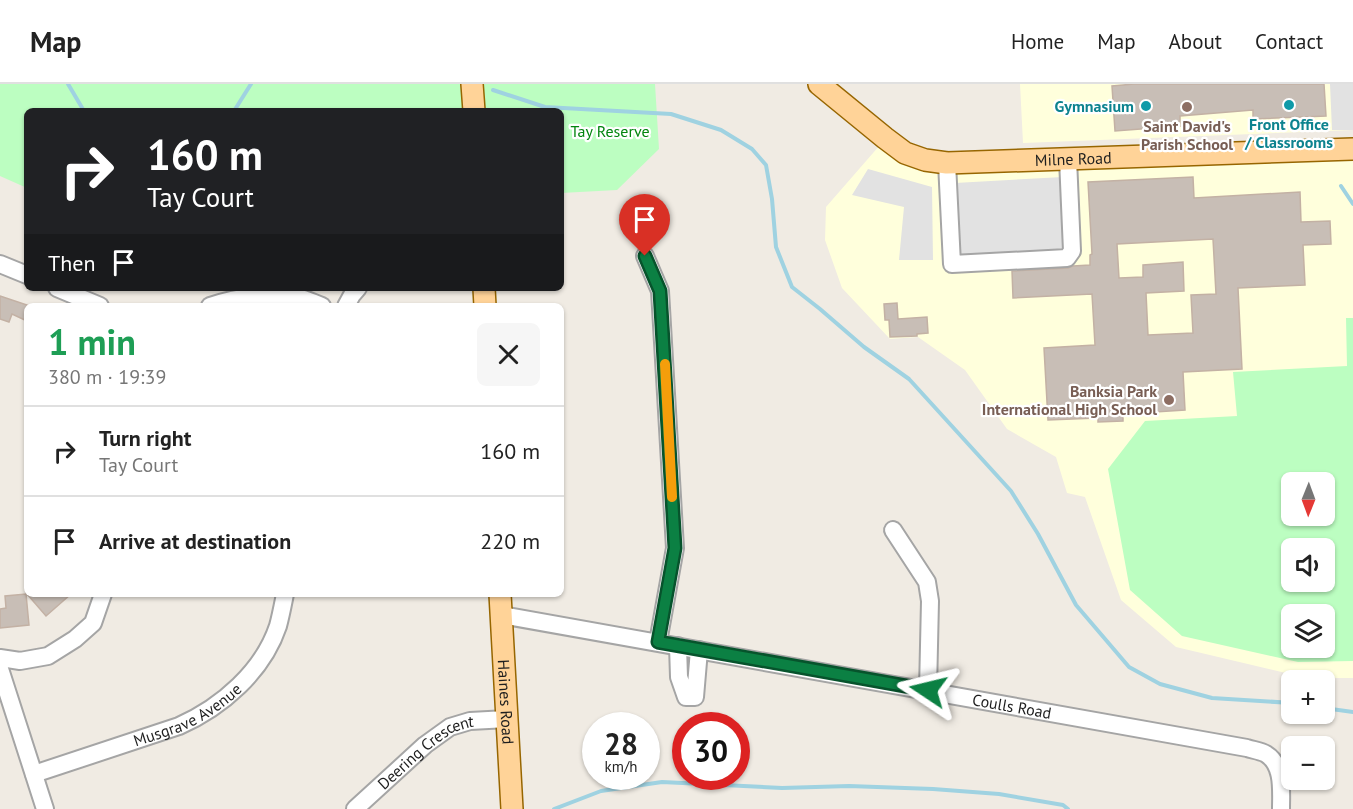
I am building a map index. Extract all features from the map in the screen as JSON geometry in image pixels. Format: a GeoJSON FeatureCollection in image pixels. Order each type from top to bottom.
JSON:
{"type":"FeatureCollection","features":[{"type":"Feature","properties":{"kind":"main road"},"geometry":{"type":"LineString","coordinates":[[472,84],[474,108]]}},
{"type":"Feature","properties":{"kind":"main road","name":"Milne Road"},"geometry":{"type":"LineString","coordinates":[[819,84],[905,153],[925,160],[947,163],[1353,149]]}},
{"type":"Feature","properties":{"kind":"main road","name":"Haines Road"},"geometry":{"type":"LineString","coordinates":[[501,604],[512,809]]}},
{"type":"Feature","properties":{"kind":"street"},"geometry":{"type":"LineString","coordinates":[[947,163],[952,264],[1067,258],[1072,251],[1068,159]]}},
{"type":"Feature","properties":{"kind":"street"},"geometry":{"type":"LineString","coordinates":[[645,256],[660,291],[675,548],[658,642]]}},
{"type":"Feature","properties":{"kind":"street"},"geometry":{"type":"LineString","coordinates":[[0,264],[24,274]]}},
{"type":"Feature","properties":{"kind":"street"},"geometry":{"type":"LineString","coordinates":[[64,291],[93,303]]}},
{"type":"Feature","properties":{"kind":"street"},"geometry":{"type":"LineString","coordinates":[[218,303],[268,295],[304,299],[314,303]]}},
{"type":"Feature","properties":{"kind":"street"},"geometry":{"type":"LineString","coordinates":[[893,530],[927,582],[930,601],[928,690]]}},
{"type":"Feature","properties":{"kind":"street"},"geometry":{"type":"LineString","coordinates":[[0,658],[20,661],[48,656],[75,639],[93,623],[102,597]]}},
{"type":"Feature","properties":{"kind":"street","name":"Musgrave Avenue"},"geometry":{"type":"LineString","coordinates":[[34,774],[198,718],[231,694],[244,681],[269,645],[278,627],[284,597]]}},
{"type":"Feature","properties":{"kind":"street","name":"Coulls Road"},"geometry":{"type":"LineString","coordinates":[[501,604],[678,646],[1247,748],[1268,755],[1275,763],[1280,772],[1281,809]]}},
{"type":"Feature","properties":{"kind":"street"},"geometry":{"type":"LineString","coordinates":[[678,646],[679,677],[686,697],[695,697],[699,650]]}},
{"type":"Feature","properties":{"kind":"street"},"geometry":{"type":"LineString","coordinates":[[0,669],[45,809]]}},
{"type":"Feature","properties":{"kind":"street","name":"Deering Crescent"},"geometry":{"type":"LineString","coordinates":[[356,809],[425,745],[450,727],[470,720],[507,719]]}},
{"type":"Feature","properties":{"kind":"shaded area","name":"Saint David's Parish School"},"geometry":{"type":"Polygon","coordinates":[[[1020,84],[1353,84],[1353,130],[1023,143],[1020,84]]]}},
{"type":"Feature","properties":{"kind":"shaded area"},"geometry":{"type":"Polygon","coordinates":[[[1330,84],[1353,84],[1353,130],[1332,130],[1330,84]]]}},
{"type":"Feature","properties":{"kind":"shaded area","name":"Banksia Park International High School"},"geometry":{"type":"Polygon","coordinates":[[[880,145],[901,159],[1353,156],[1353,678],[1335,678],[1335,670],[1281,670],[1281,672],[1176,647],[1121,600],[1085,497],[1067,493],[1056,457],[1007,429],[965,370],[918,337],[890,339],[842,288],[825,240],[826,207],[880,145]]]}},
{"type":"Feature","properties":{"kind":"shaded area"},"geometry":{"type":"Polygon","coordinates":[[[868,169],[932,187],[933,260],[899,260],[904,207],[852,195],[868,169]]]}},
{"type":"Feature","properties":{"kind":"shaded area"},"geometry":{"type":"Polygon","coordinates":[[[1063,177],[1067,247],[1060,254],[965,258],[959,253],[955,183],[1063,177]]]}},
{"type":"Feature","properties":{"kind":"green space"},"geometry":{"type":"Polygon","coordinates":[[[0,84],[463,84],[465,108],[24,108],[24,187],[0,176],[0,84]]]}},
{"type":"Feature","properties":{"kind":"green space","name":"Tay Reserve"},"geometry":{"type":"Polygon","coordinates":[[[480,84],[655,84],[659,149],[617,190],[564,193],[564,108],[481,108],[480,84]]]}},
{"type":"Feature","properties":{"kind":"green space"},"geometry":{"type":"Polygon","coordinates":[[[1346,318],[1353,318],[1353,661],[1298,662],[1182,636],[1130,590],[1108,469],[1145,421],[1237,416],[1233,372],[1347,366],[1346,318]]]}},
{"type":"Feature","properties":{"kind":"building"},"geometry":{"type":"Polygon","coordinates":[[[1324,84],[1326,116],[1253,119],[1253,110],[1180,116],[1180,126],[1115,131],[1112,86],[1324,84]]]}},
{"type":"Feature","properties":{"kind":"building"},"geometry":{"type":"Polygon","coordinates":[[[1193,177],[1194,198],[1300,192],[1301,222],[1330,221],[1331,244],[1303,245],[1305,285],[1238,288],[1242,369],[1183,372],[1185,410],[1123,414],[1123,421],[1098,422],[1098,418],[1048,420],[1044,348],[1095,345],[1092,294],[1013,298],[1012,271],[1090,265],[1092,254],[1088,182],[1193,177]],[[1213,239],[1117,244],[1119,278],[1143,277],[1143,265],[1183,262],[1184,291],[1146,293],[1148,335],[1193,333],[1191,295],[1216,294],[1213,239]]]}},
{"type":"Feature","properties":{"kind":"building"},"geometry":{"type":"Polygon","coordinates":[[[0,296],[24,304],[24,320],[12,314],[9,322],[0,319],[0,296]]]}},
{"type":"Feature","properties":{"kind":"building"},"geometry":{"type":"Polygon","coordinates":[[[897,303],[898,319],[927,317],[928,333],[917,334],[917,336],[890,337],[889,320],[885,320],[884,304],[897,303]]]}},
{"type":"Feature","properties":{"kind":"building"},"geometry":{"type":"Polygon","coordinates":[[[24,594],[26,597],[29,625],[0,628],[0,609],[6,608],[5,596],[24,594]]]}},
{"type":"Feature","properties":{"kind":"building"},"geometry":{"type":"Polygon","coordinates":[[[30,597],[68,597],[46,616],[30,597]]]}},
{"type":"Feature","properties":{"kind":"waterway"},"geometry":{"type":"LineString","coordinates":[[68,84],[82,108]]}},
{"type":"Feature","properties":{"kind":"waterway"},"geometry":{"type":"LineString","coordinates":[[236,108],[251,84]]}},
{"type":"Feature","properties":{"kind":"waterway"},"geometry":{"type":"LineString","coordinates":[[493,90],[545,107],[563,108]]}},
{"type":"Feature","properties":{"kind":"waterway"},"geometry":{"type":"LineString","coordinates":[[564,108],[671,114],[721,130],[752,149],[766,165],[772,199],[776,247],[792,287],[864,347],[909,379],[1011,491],[1038,534],[1076,605],[1129,667],[1160,684],[1212,698],[1281,702]]}},
{"type":"Feature","properties":{"kind":"waterway"},"geometry":{"type":"LineString","coordinates":[[1341,186],[1353,204]]}},
{"type":"Feature","properties":{"kind":"waterway"},"geometry":{"type":"LineString","coordinates":[[1335,710],[1353,712]]}},
{"type":"Feature","properties":{"kind":"waterway"},"geometry":{"type":"LineString","coordinates":[[554,809],[601,791],[662,782],[782,788],[849,786],[933,789],[999,794],[1063,805],[1068,809]]}},
{"type":"Feature","properties":{"kind":"slow traffic"},"geometry":{"type":"LineString","coordinates":[[665,364],[672,497]]}},
{"type":"Feature","properties":{"kind":"place","name":"Front Office / Classrooms"},"geometry":{"type":"Point","coordinates":[1289,105]}},
{"type":"Feature","properties":{"kind":"place","name":"Gymnasium"},"geometry":{"type":"Point","coordinates":[1146,106]}},
{"type":"Feature","properties":{"kind":"place","name":"Saint David's Parish School"},"geometry":{"type":"Point","coordinates":[1187,107]}},
{"type":"Feature","properties":{"kind":"place","name":"Banksia Park International High School"},"geometry":{"type":"Point","coordinates":[1169,400]}},
{"type":"Feature","properties":{"kind":"route"},"geometry":{"type":"LineString","coordinates":[[645,256],[660,291],[675,548],[658,642],[928,690]]}}]}
